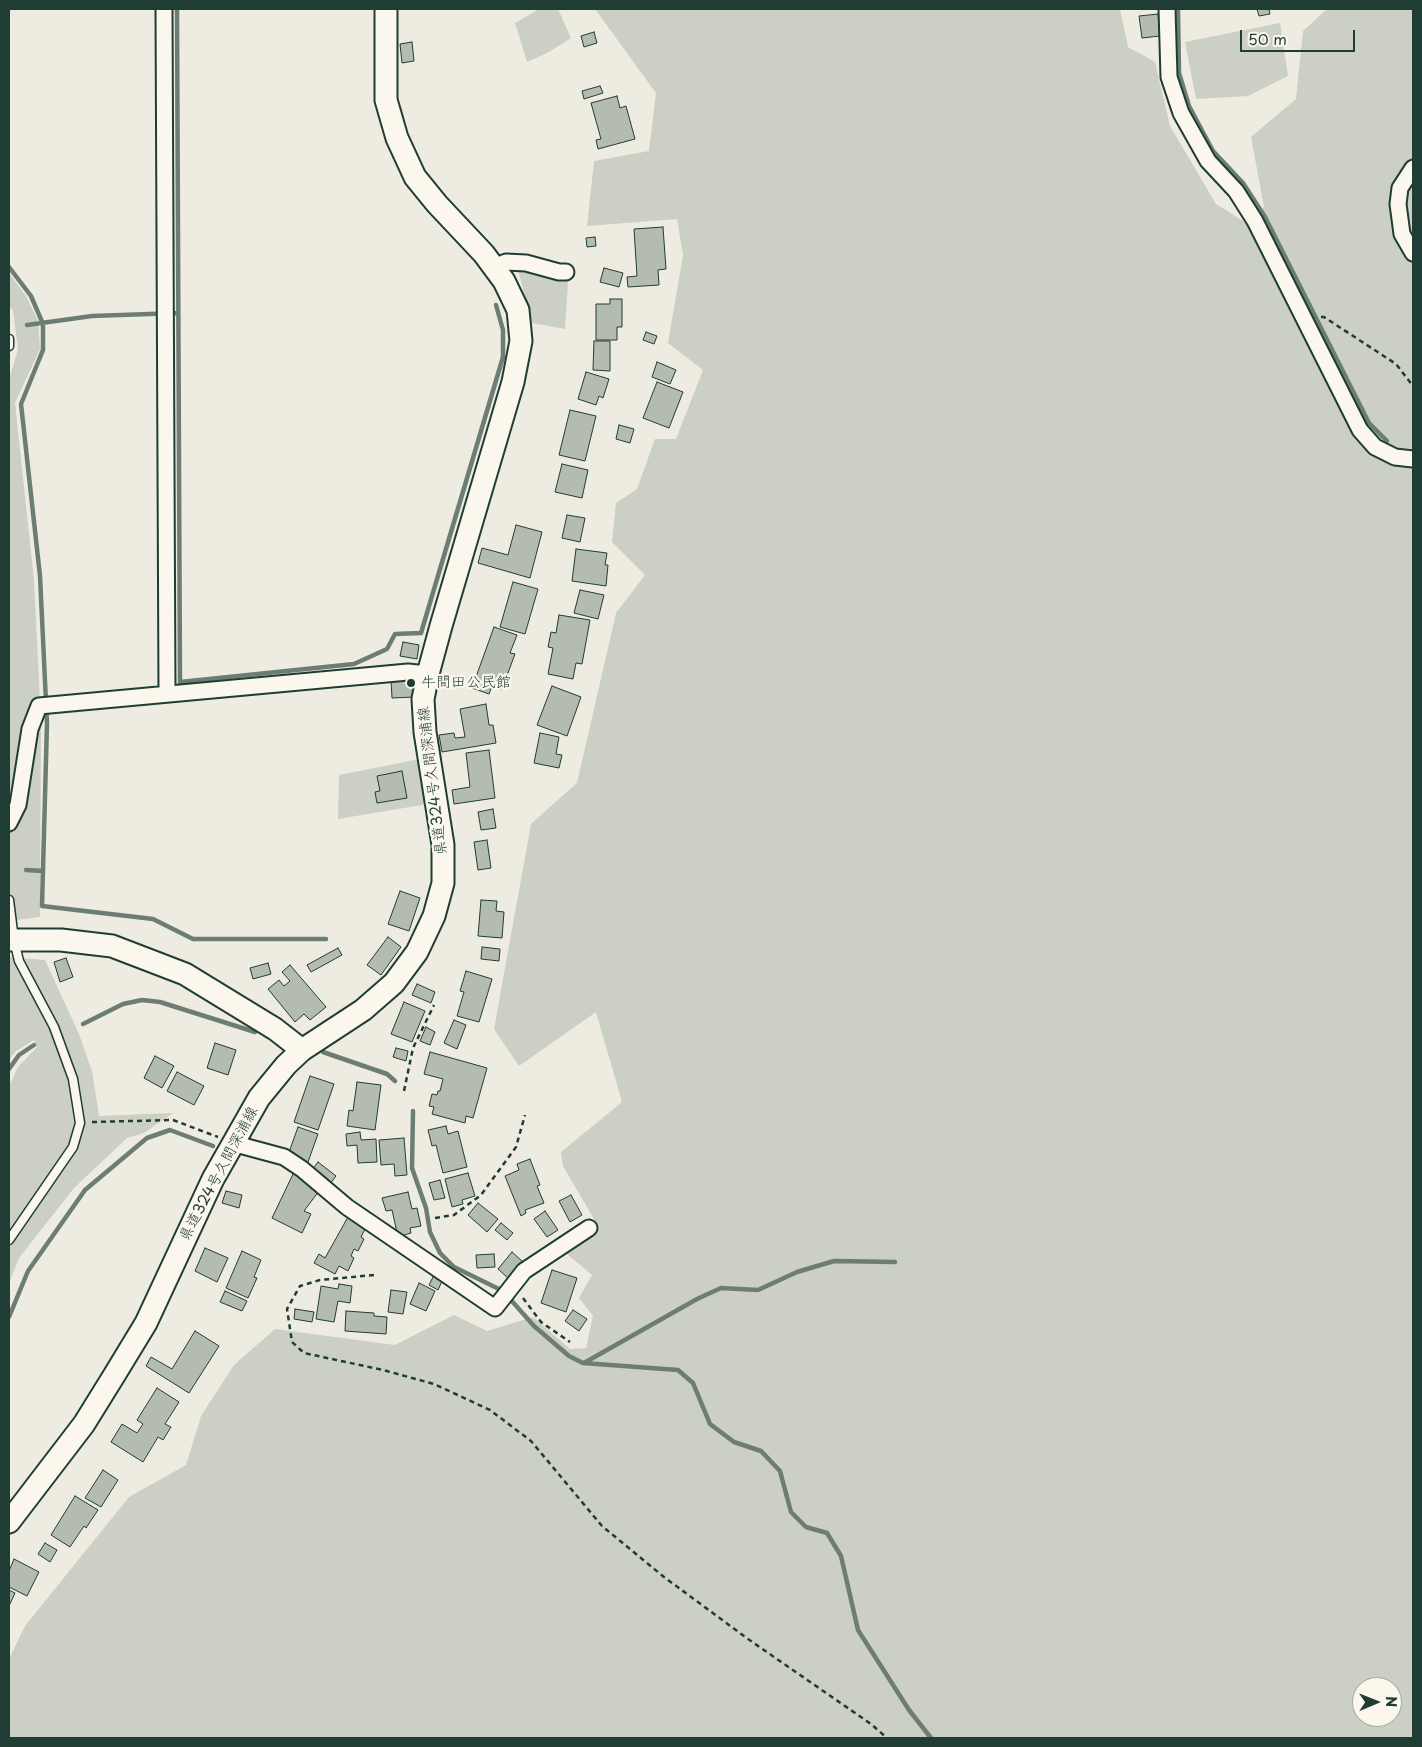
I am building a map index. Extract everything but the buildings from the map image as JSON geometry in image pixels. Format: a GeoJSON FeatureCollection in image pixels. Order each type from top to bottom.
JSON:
{"type":"FeatureCollection","features":[{"type":"Feature","properties":{"kind":"main road","name":"県道324号久間深浦線"},"geometry":{"type":"LineString","coordinates":[[9,1522],[84,1424],[146,1323],[213,1179],[259,1098],[286,1065],[302,1050],[363,1010],[394,982],[417,952],[434,916],[443,883],[443,846],[425,732],[424,699],[428,674],[512,382],[521,341],[518,310],[504,281],[494,267],[415,177],[397,138],[386,100],[386,9]]}},
{"type":"Feature","properties":{"kind":"main road"},"geometry":{"type":"LineString","coordinates":[[11,940],[61,940],[112,946],[184,974],[275,1029],[302,1050]]}},
{"type":"Feature","properties":{"kind":"street"},"geometry":{"type":"LineString","coordinates":[[164,9],[167,693]]}},
{"type":"Feature","properties":{"kind":"street"},"geometry":{"type":"LineString","coordinates":[[1167,9],[1169,77],[1181,113],[1208,161],[1236,192],[1255,221],[1360,430],[1375,447],[1394,457],[1413,459]]}},
{"type":"Feature","properties":{"kind":"street"},"geometry":{"type":"LineString","coordinates":[[1413,168],[1400,188],[1398,204],[1402,234],[1413,253]]}},
{"type":"Feature","properties":{"kind":"street"},"geometry":{"type":"LineString","coordinates":[[494,267],[506,262],[526,263],[559,272],[566,272]]}},
{"type":"Feature","properties":{"kind":"street"},"geometry":{"type":"LineString","coordinates":[[9,823],[18,806],[30,729],[39,706],[408,672],[428,674]]}},
{"type":"Feature","properties":{"kind":"street"},"geometry":{"type":"LineString","coordinates":[[232,1143],[284,1157],[302,1169],[355,1212],[494,1308],[524,1271],[589,1228]]}},
{"type":"Feature","properties":{"kind":"lane"},"geometry":{"type":"LineString","coordinates":[[9,339],[9,346]]}},
{"type":"Feature","properties":{"kind":"lane"},"geometry":{"type":"LineString","coordinates":[[9,900],[11,940],[19,961],[58,1036],[73,1079],[80,1122],[73,1147],[9,1240]]}},
{"type":"Feature","properties":{"kind":"path"},"geometry":{"type":"LineString","coordinates":[[1324,317],[1396,364],[1413,386]]}},
{"type":"Feature","properties":{"kind":"path"},"geometry":{"type":"LineString","coordinates":[[404,1091],[412,1048],[434,1004]]}},
{"type":"Feature","properties":{"kind":"path"},"geometry":{"type":"LineString","coordinates":[[435,1218],[454,1215],[481,1195],[516,1147],[525,1115]]}},
{"type":"Feature","properties":{"kind":"path"},"geometry":{"type":"LineString","coordinates":[[80,1122],[173,1120],[232,1143]]}},
{"type":"Feature","properties":{"kind":"path"},"geometry":{"type":"LineString","coordinates":[[374,1275],[320,1280],[300,1286],[287,1309],[292,1342],[304,1354],[383,1370],[434,1384],[490,1410],[530,1441],[602,1526],[648,1564],[748,1638],[871,1724],[887,1738]]}},
{"type":"Feature","properties":{"kind":"path"},"geometry":{"type":"LineString","coordinates":[[512,1286],[542,1322],[570,1342]]}},
{"type":"Feature","properties":{"kind":"shaded area"},"geometry":{"type":"Polygon","coordinates":[[[539,9],[558,9],[571,38],[549,52],[527,62],[515,23],[539,9]]]}},
{"type":"Feature","properties":{"kind":"shaded area"},"geometry":{"type":"Polygon","coordinates":[[[595,9],[1120,9],[1128,47],[1155,62],[1170,126],[1216,204],[1248,224],[1264,207],[1251,137],[1296,99],[1303,31],[1327,9],[1413,9],[1413,1738],[9,1738],[9,1659],[25,1626],[129,1497],[186,1465],[201,1416],[234,1365],[275,1329],[395,1345],[454,1315],[487,1331],[533,1317],[570,1349],[586,1348],[593,1316],[579,1298],[592,1275],[566,1253],[598,1226],[563,1166],[561,1152],[622,1102],[596,1012],[519,1066],[494,1029],[531,824],[577,783],[616,613],[645,575],[612,542],[616,503],[637,489],[655,439],[676,439],[703,370],[668,343],[683,255],[677,219],[587,226],[594,161],[649,151],[656,93],[595,9]]]}},
{"type":"Feature","properties":{"kind":"shaded area"},"geometry":{"type":"Polygon","coordinates":[[[1280,23],[1288,76],[1248,96],[1196,99],[1185,42],[1280,23]]]}},
{"type":"Feature","properties":{"kind":"shaded area"},"geometry":{"type":"Polygon","coordinates":[[[518,270],[568,281],[565,329],[532,323],[518,270]]]}},
{"type":"Feature","properties":{"kind":"shaded area"},"geometry":{"type":"Polygon","coordinates":[[[9,273],[26,296],[38,321],[40,349],[15,403],[34,580],[41,722],[40,917],[9,921],[9,379],[18,350],[13,310],[9,306],[9,273]]]}},
{"type":"Feature","properties":{"kind":"shaded area"},"geometry":{"type":"Polygon","coordinates":[[[420,759],[428,804],[338,819],[339,775],[420,759]]]}},
{"type":"Feature","properties":{"kind":"shaded area"},"geometry":{"type":"Polygon","coordinates":[[[9,957],[45,960],[79,1034],[92,1071],[99,1116],[173,1113],[144,1133],[127,1138],[74,1188],[19,1258],[9,1283],[9,1084],[18,1067],[37,1047],[34,1040],[16,1051],[9,1060],[9,957]]]}},
{"type":"Feature","properties":{"kind":"waterway"},"geometry":{"type":"LineString","coordinates":[[177,9],[180,682],[354,664],[387,649],[395,634],[421,633],[503,357],[503,330],[496,305]]}},
{"type":"Feature","properties":{"kind":"waterway"},"geometry":{"type":"LineString","coordinates":[[1178,9],[1179,73],[1189,106],[1213,151],[1243,183],[1265,217],[1369,423],[1387,441]]}},
{"type":"Feature","properties":{"kind":"waterway"},"geometry":{"type":"LineString","coordinates":[[9,267],[31,296],[43,324],[43,350],[21,404],[40,576],[47,723],[42,906],[153,919],[193,939],[326,939]]}},
{"type":"Feature","properties":{"kind":"waterway"},"geometry":{"type":"LineString","coordinates":[[27,325],[92,316],[178,313]]}},
{"type":"Feature","properties":{"kind":"waterway"},"geometry":{"type":"LineString","coordinates":[[26,870],[43,871]]}},
{"type":"Feature","properties":{"kind":"waterway"},"geometry":{"type":"LineString","coordinates":[[83,1024],[123,1004],[142,1000],[160,1002],[255,1032]]}},
{"type":"Feature","properties":{"kind":"waterway"},"geometry":{"type":"LineString","coordinates":[[9,1069],[19,1055],[34,1045]]}},
{"type":"Feature","properties":{"kind":"waterway"},"geometry":{"type":"LineString","coordinates":[[323,1052],[387,1074],[395,1081]]}},
{"type":"Feature","properties":{"kind":"waterway"},"geometry":{"type":"LineString","coordinates":[[413,1111],[412,1168],[426,1208],[430,1232],[440,1253],[454,1267],[503,1291],[534,1326],[569,1356],[583,1363],[678,1370],[693,1383],[710,1424],[734,1442],[761,1451],[780,1471],[791,1512],[806,1527],[827,1533],[841,1556],[858,1630],[909,1710],[931,1738]]}},
{"type":"Feature","properties":{"kind":"waterway"},"geometry":{"type":"LineString","coordinates":[[9,1317],[28,1271],[85,1190],[147,1138],[170,1130],[213,1146]]}},
{"type":"Feature","properties":{"kind":"waterway"},"geometry":{"type":"LineString","coordinates":[[584,1363],[697,1299],[721,1288],[758,1290],[797,1272],[834,1261],[895,1262]]}},
{"type":"Feature","properties":{"kind":"place","name":"牛間田公民館"},"geometry":{"type":"Point","coordinates":[411,683]}}]}
